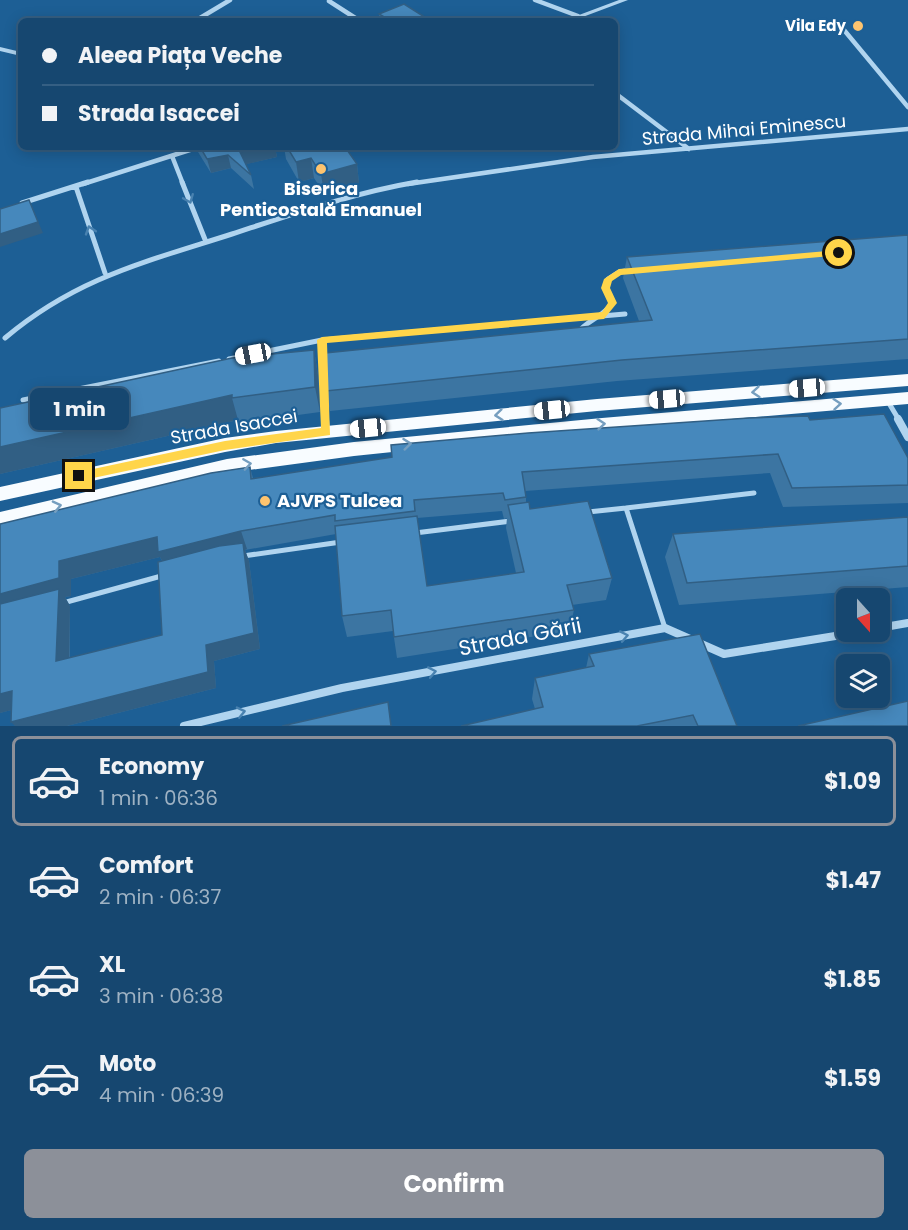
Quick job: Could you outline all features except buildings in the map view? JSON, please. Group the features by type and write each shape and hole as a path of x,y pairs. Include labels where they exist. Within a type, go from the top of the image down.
{"main road":[{"name":"Strada Isaccei","path":"0,494 225,446 326,432 908,380"},
{"name":"Strada Isaccei","path":"0,519 227,466 354,449 602,424 908,398"}],"street":[{"path":"200,18 230,0"},
{"path":"535,0 578,16"},
{"path":"573,18 625,0"},
{"path":"329,1 355,18"},
{"path":"844,30 868,56 908,107"},
{"path":"0,49 18,53"},
{"path":"618,95 690,149"},
{"name":"Strada Mihai Eminescu","path":"5,338 30,315 63,293 105,273 403,184 527,164 908,129"},
{"path":"11,207 189,150"},
{"path":"172,156 206,242"},
{"path":"76,187 105,273"},
{"path":"577,335 579,328 604,315 612,303 606,288 608,279 619,272 644,269"},
{"path":"23,400 322,340 625,314"},
{"path":"322,340 326,432"},
{"path":"887,400 908,437"},
{"path":"890,626 908,623"},
{"path":"665,628 724,654 836,636"},
{"name":"Strada Gării","path":"184,726 342,688 665,628"}],"lane":[{"path":"579,513 754,493"},
{"path":"626,508 665,628"},
{"path":"403,534 520,520"},
{"path":"236,557 344,542"},
{"path":"56,605 169,574"}],"place":[{"name":"Vila Edy","path":"858,26"},
{"name":"Biserica Penticostală Emanuel","path":"321,169"},
{"name":"AJVPS Tulcea","path":"265,501"}],"route":[{"path":"79,476 225,446 276,437 326,432 322,340 604,315 612,303 606,288 608,279 619,272 839,253"}]}
